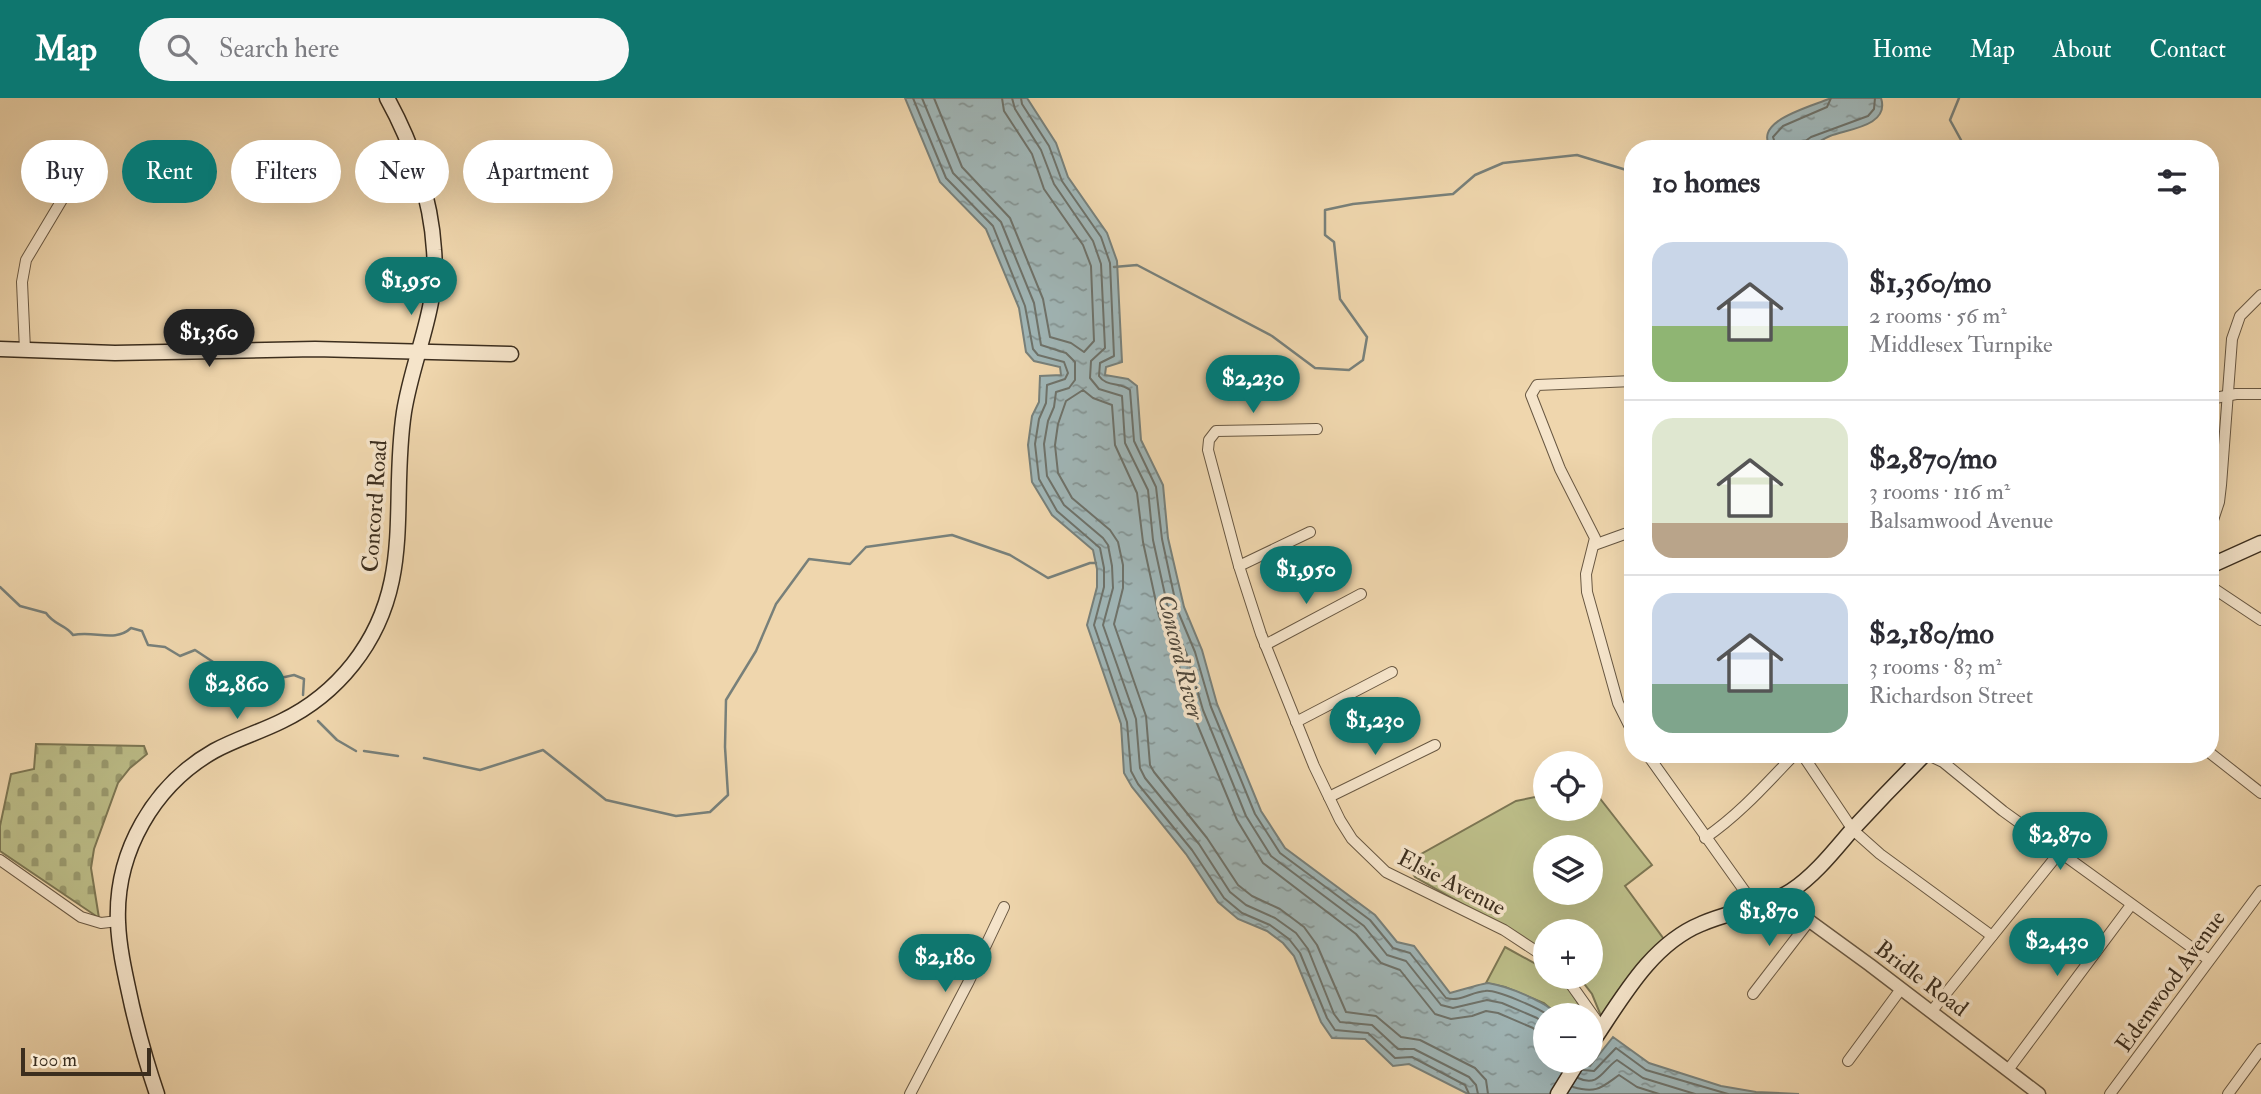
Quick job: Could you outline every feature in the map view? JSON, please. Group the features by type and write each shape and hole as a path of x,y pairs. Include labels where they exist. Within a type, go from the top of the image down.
{"main road":[{"name":"Concord Road","path":"157,1094 135,1020 123,963 118,921 121,876 130,846 145,818 183,772 228,744 294,715 342,677 370,641 382,615 397,558 400,444 407,396 433,298 435,265 433,234 416,159 387,98"},
{"path":"0,349 116,352 315,349 511,354"},
{"path":"2219,562 2261,543"},
{"path":"1603,1027 1640,974 1673,940 1703,923 1778,898 1801,883 1917,763"},
{"path":"1558,1094 1571,1073"}],"street":[{"path":"25,350 22,282 26,260 60,203"},
{"path":"2219,502 2226,397 2235,328 2244,310 2261,295"},
{"path":"1624,381 1537,385 1531,392 1560,468 1592,531 1594,545 1586,574 1587,592 1618,703 1624,715"},
{"path":"2219,398 2236,394 2261,394"},
{"name":"Elsie Avenue","path":"1317,429 1223,430 1216,431 1209,440 1210,460 1239,566 1265,645 1296,722 1340,820 1352,839 1386,872 1504,930 1533,949"},
{"path":"1239,566 1310,532"},
{"path":"1594,545 1624,534"},
{"path":"2219,592 2261,620"},
{"path":"1265,645 1361,594"},
{"path":"1296,722 1392,672"},
{"path":"1329,797 1434,745"},
{"path":"2219,760 2261,793"},
{"path":"1652,763 1704,838 1756,906"},
{"path":"1704,838 1730,820 1787,763"},
{"path":"1808,763 1853,830 1880,854 1992,936"},
{"path":"1943,763 2059,853 2210,960"},
{"path":"1931,1012 2059,853"},
{"path":"0,860 81,916 101,923 118,921"},
{"name":"Edenwood Avenue","path":"2110,1094 2261,891"},
{"name":"Bridle Road","path":"1778,898 2039,1094"},
{"path":"2008,1070 2131,905"},
{"path":"911,1094 968,984 1004,906"},
{"path":"1753,994 1810,920"},
{"path":"1847,1062 1901,989"},
{"path":"2228,1094 2261,1049"}],"green space":[{"path":"36,744 144,746 147,754 130,768 118,783 94,849 91,868 99,918 0,851 0,826 11,774 34,769"},
{"path":"1533,797 1533,821 1603,821 1603,802 1652,865 1625,886 1666,942 1603,1014 1603,1003 1596,1003 1588,989 1603,989 1603,919 1533,919 1533,944 1415,877 1409,867 1414,858 1516,801"},
{"path":"1505,947 1533,962 1533,989 1569,989 1578,1003 1544,1003 1505,987 1486,983"}],"water":[{"name":"Concord River","path":"905,98 1027,98 1056,143 1068,177 1107,233 1117,261 1122,362 1106,367 1105,375 1128,379 1137,386 1141,440 1163,485 1168,538 1184,607 1202,650 1217,704 1261,811 1285,848 1375,915 1397,942 1414,946 1450,993 1488,983 1505,987 1540,1003 1533,1003 1533,1073 1603,1073 1603,1050 1613,1037 1649,1063 1721,1086 1756,1092 1799,1094 1468,1094 1409,1064 1393,1066 1365,1039 1332,1038 1321,1022 1294,956 1267,931 1238,919 1218,902 1186,854 1132,787 1124,773 1121,724 1087,625 1097,587 1093,550 1052,515 1032,482 1028,445 1032,416 1039,402 1040,376 1061,375 1060,367 1034,361 1026,352 1019,308 986,229 940,182"},
{"path":"1831,98 1881,98 1882,107 1879,115 1866,125 1823,140 1768,140 1769,130 1776,123 1799,110"}],"waterway":[{"path":"1959,98 1950,120 1961,140"},
{"path":"1114,267 1137,265 1272,336 1315,368 1349,370 1363,360 1367,337 1340,299 1334,242 1325,235 1325,210 1353,204 1453,194 1475,175 1503,163 1577,155 1624,169"},
{"path":"424,758 480,770 543,750 606,800 676,816 710,812 728,795 726,700 756,651 776,604 809,559 850,564 866,547 952,535 1010,555 1048,578 1096,563"},
{"path":"0,587 20,606 46,613 73,635 118,635 131,628 142,631 148,645 165,647 180,656 195,650 248,685 294,675 304,679 303,695"},
{"path":"318,721 337,740 356,751"},
{"path":"364,751 398,756"}]}
